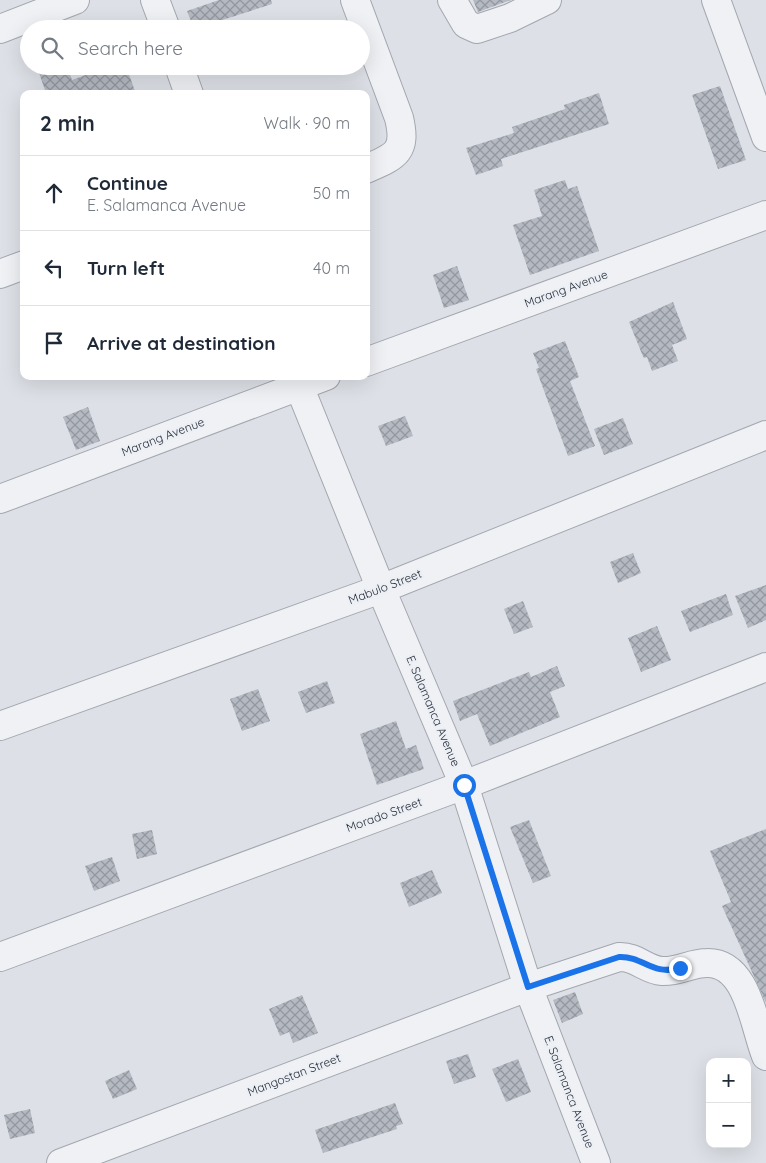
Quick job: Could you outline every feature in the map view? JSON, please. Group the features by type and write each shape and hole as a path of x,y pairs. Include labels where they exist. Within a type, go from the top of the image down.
{"street":[{"path":"24,20 76,0"},
{"path":"156,0 163,20"},
{"path":"355,0 362,20"},
{"path":"452,0 466,24 477,29 510,18 547,0"},
{"path":"716,0 766,137"},
{"path":"0,29 20,21"},
{"path":"370,40 399,118 402,133 398,151 388,159 370,167"},
{"path":"183,75 188,90"},
{"name":"Marang Avenue","path":"370,361 766,215"},
{"path":"0,274 20,266"},
{"name":"Marang Avenue","path":"0,499 297,381"},
{"name":"E. Salamanca Avenue","path":"297,381 381,589 464,785 528,987 596,1163"},
{"name":"Mabulo Street","path":"0,726 381,589 766,435"},
{"name":"Morado Street","path":"0,957 464,785 766,667"},
{"name":"Mangostan Street","path":"61,1163 528,987 619,957 634,958 660,971 671,971 695,964 719,964 738,977 746,995 766,1056"}],"building":[{"path":"219,0 271,0 272,4 222,20 190,20 187,11"},
{"path":"473,0 511,0 478,12"},
{"path":"40,75 70,75 72,80 86,75 129,75 135,90 45,90"},
{"path":"720,86 746,160 718,169 692,95"},
{"path":"599,93 609,124 501,159 503,166 476,175 466,148 514,133 512,127 565,109 564,105"},
{"path":"565,180 568,189 577,186 599,251 530,275 513,225 542,216 534,190"},
{"path":"457,266 469,300 444,308 433,275"},
{"path":"673,302 687,339 672,345 678,361 652,371 647,357 644,358 642,354 629,322"},
{"path":"565,341 579,377 570,381 595,446 568,456 536,369 539,368 533,353"},
{"path":"88,407 100,441 76,450 63,417"},
{"path":"405,416 413,436 386,446 378,426"},
{"path":"623,418 633,444 604,455 594,429"},
{"path":"633,553 641,573 618,583 610,562"},
{"path":"766,585 766,620 748,628 735,596"},
{"path":"726,594 733,615 690,632 681,611"},
{"path":"523,601 533,627 514,634 504,609"},
{"path":"657,626 671,660 641,672 628,638"},
{"path":"557,666 565,686 550,692 560,717 490,746 477,714 460,721 453,701 529,672 531,677"},
{"path":"327,681 335,703 306,713 298,692"},
{"path":"258,689 270,721 242,731 230,699"},
{"path":"396,721 406,749 416,745 424,769 377,785 360,734"},
{"path":"529,820 551,876 533,883 510,827"},
{"path":"766,829 766,1003 722,906 731,902 710,851"},
{"path":"152,830 157,854 137,859 132,834"},
{"path":"112,857 120,881 94,891 85,866"},
{"path":"432,870 442,893 409,907 400,883"},
{"path":"575,992 583,1014 562,1023 553,1000"},
{"path":"302,995 318,1033 293,1043 289,1032 280,1036 269,1009"},
{"path":"468,1054 476,1077 454,1084 446,1061"},
{"path":"518,1059 531,1092 506,1102 492,1069"},
{"path":"129,1070 137,1089 113,1099 105,1081"},
{"path":"395,1103 403,1124 396,1126 397,1129 323,1153 315,1130"},
{"path":"30,1109 35,1133 10,1139 4,1115"}],"route":[{"path":"464,785 528,987 619,957 634,958 660,971 671,971 680,968"}]}
